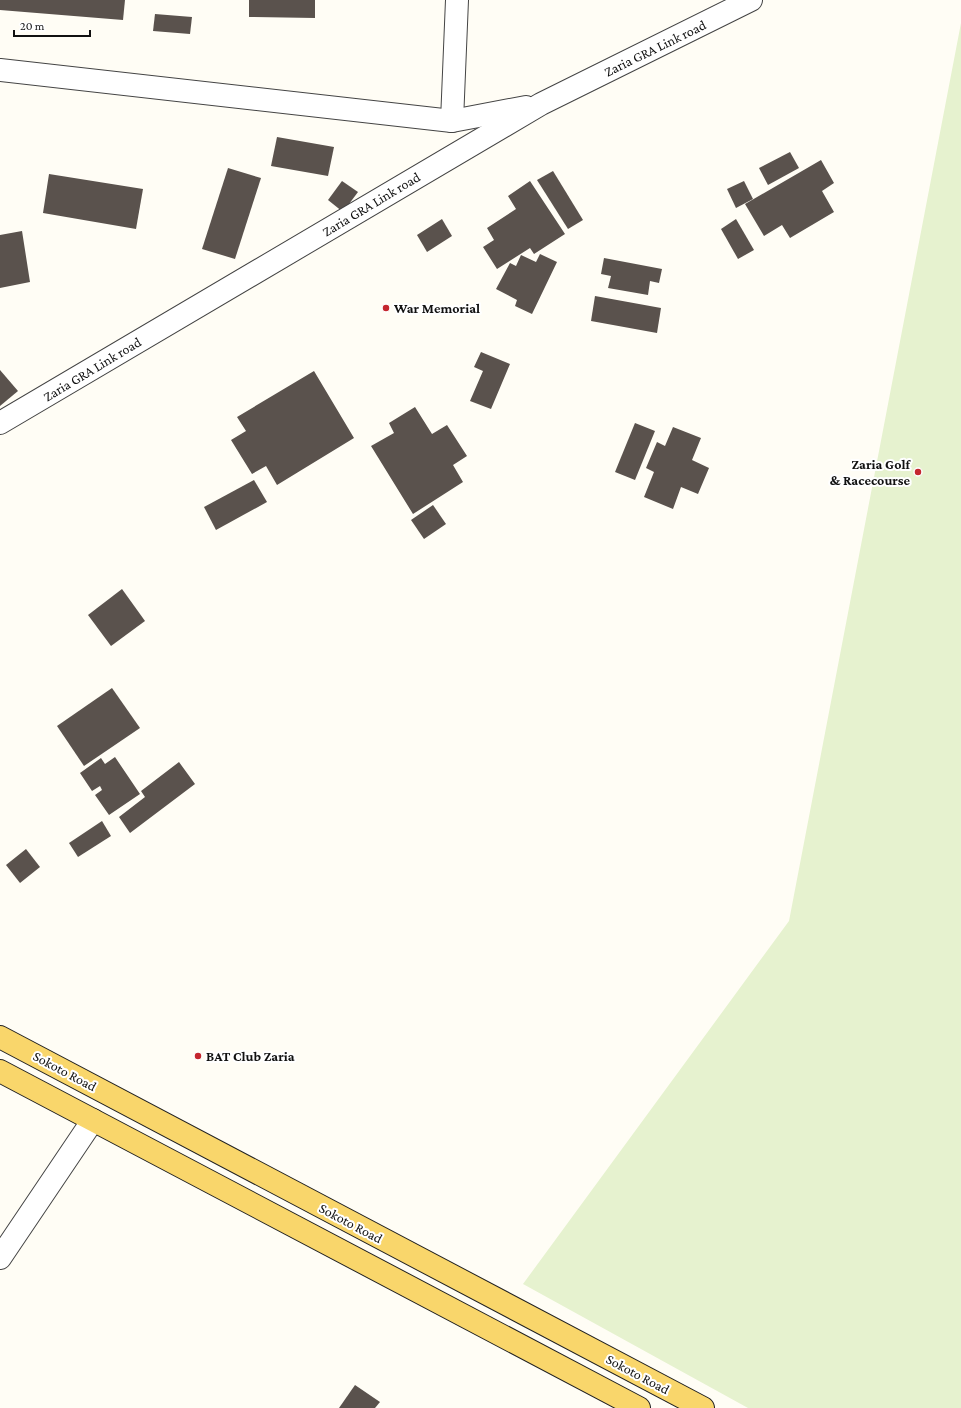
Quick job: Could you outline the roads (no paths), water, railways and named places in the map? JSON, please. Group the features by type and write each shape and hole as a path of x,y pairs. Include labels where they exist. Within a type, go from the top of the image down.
{"main road":[{"name":"Sokoto Road","path":"0,1037 703,1408"},
{"name":"Sokoto Road","path":"0,1071 639,1408"}],"street":[{"path":"452,121 457,0"},
{"name":"Zaria GRA Link road","path":"0,424 541,104 751,0"},
{"path":"0,70 452,121 541,104"},
{"path":"0,1258 93,1120"}],"place":[{"name":"War Memorial","path":"386,308"},
{"name":"Zaria Golf & Racecourse","path":"918,472"},
{"name":"BAT Club Zaria","path":"198,1056"}]}
